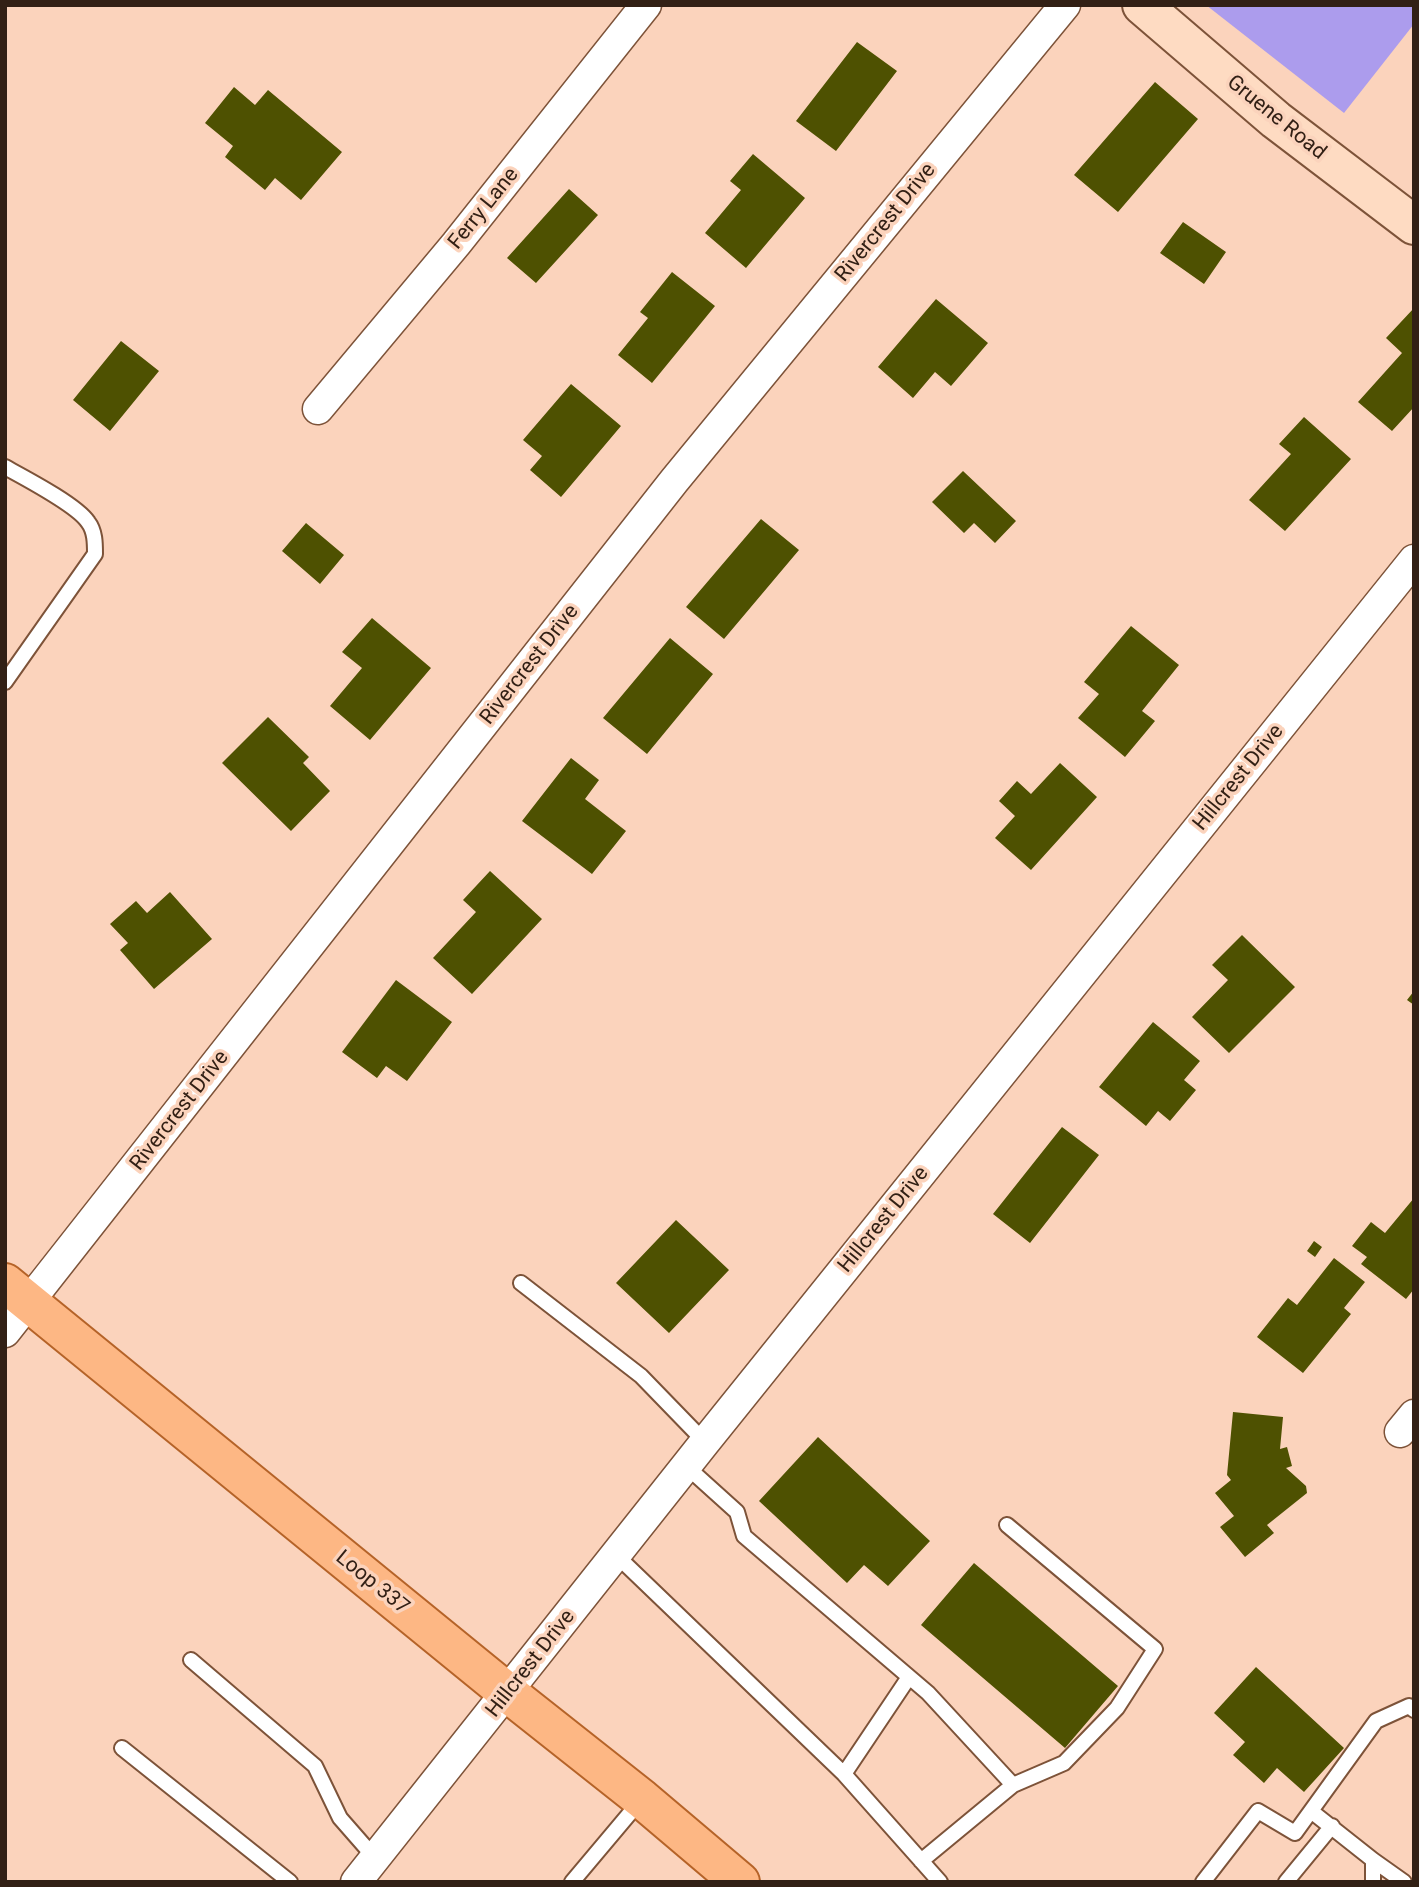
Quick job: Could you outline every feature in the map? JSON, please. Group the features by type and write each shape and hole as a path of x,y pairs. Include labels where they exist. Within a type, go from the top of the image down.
{"main road":[{"name":"Loop 337","path":"17,1293 642,1799 740,1882"}],"street":[{"name":"Ferry Lane","path":"318,410 456,244 646,5"},
{"name":"Rivercrest Drive","path":"5,1332 17,1293 674,481 1065,5"},
{"name":"Gruene Road","path":"1142,5 1276,120 1414,225"},
{"name":"Hillcrest Drive","path":"363,1875 705,1442 1414,560"}],"lane":[{"path":"5,467 69,505 86,519 92,529 95,554 5,682"},
{"path":"521,1283 641,1376 705,1442"},
{"path":"686,1466 737,1512 744,1536 928,1693 1013,1785"},
{"path":"921,1861 1013,1785 1065,1763 1117,1708 1156,1649 1007,1525"},
{"path":"616,1555 845,1774 940,1882"},
{"path":"191,1660 314,1766 340,1818 363,1875"},
{"path":"845,1774 909,1677"},
{"path":"1203,1882 1258,1811 1295,1833 1376,1721 1409,1706 1414,1710"},
{"path":"122,1748 290,1882"},
{"path":"572,1882 642,1799"},
{"path":"1311,1811 1404,1882"},
{"path":"1286,1882 1332,1826"},
{"path":"1373,1860 1373,1882"}],"shaded area":[{"path":"1206,5 1414,5 1414,24 1344,113"}],"building":[{"path":"857,42 897,71 836,151 796,121"},
{"path":"1155,82 1198,119 1118,212 1074,175"},
{"path":"234,87 255,105 268,90 342,152 301,200 275,178 265,190 225,157 233,146 205,123"},
{"path":"753,154 805,198 746,268 705,233 741,190 730,181"},
{"path":"569,189 598,215 536,283 507,258"},
{"path":"1183,222 1226,252 1204,284 1160,253"},
{"path":"672,272 715,306 652,383 618,355 648,318 640,312"},
{"path":"936,299 988,343 951,386 935,372 913,398 878,367"},
{"path":"1414,308 1414,407 1392,431 1358,402 1402,353 1386,338"},
{"path":"121,341 159,371 110,431 73,400"},
{"path":"571,384 621,426 561,497 530,470 542,456 523,440"},
{"path":"1304,417 1351,459 1285,531 1249,500 1291,454 1279,444"},
{"path":"963,471 1016,521 995,543 974,523 964,533 932,502"},
{"path":"761,519 799,550 724,639 686,607"},
{"path":"306,523 344,555 320,584 282,551"},
{"path":"372,618 431,668 370,740 330,706 362,668 342,652"},
{"path":"1131,626 1179,665 1142,711 1155,721 1125,757 1078,718 1099,694 1084,682"},
{"path":"670,638 713,674 647,754 603,718"},
{"path":"268,717 309,757 303,763 330,791 291,831 222,763"},
{"path":"571,758 599,780 585,799 626,831 592,874 522,821"},
{"path":"1060,763 1097,797 1031,870 995,838 1015,816 999,801 1017,781 1031,794"},
{"path":"490,871 542,919 472,994 433,958 476,912 463,900"},
{"path":"170,892 212,939 154,989 120,950 128,943 110,924 136,901 147,913"},
{"path":"1242,935 1295,987 1229,1053 1192,1017 1228,980 1212,965"},
{"path":"396,980 452,1022 407,1081 386,1066 377,1078 342,1052"},
{"path":"1414,991 1414,1005 1407,1000"},
{"path":"1153,1022 1200,1061 1184,1080 1196,1090 1170,1121 1158,1111 1146,1126 1099,1087"},
{"path":"1062,1127 1099,1155 1030,1243 993,1214"},
{"path":"1414,1198 1414,1289 1406,1299 1361,1264 1367,1257 1352,1246 1371,1222 1385,1233"},
{"path":"676,1220 729,1270 669,1333 616,1283"},
{"path":"1314,1241 1322,1247 1315,1257 1307,1251"},
{"path":"1334,1258 1365,1282 1344,1308 1351,1314 1303,1373 1257,1337 1288,1298 1297,1305"},
{"path":"1233,1412 1283,1417 1280,1449 1287,1447 1292,1466 1286,1468 1306,1486 1307,1493 1267,1525 1274,1533 1245,1557 1220,1527 1234,1516 1215,1493 1231,1480 1227,1475"},
{"path":"818,1437 930,1541 888,1586 864,1565 847,1583 759,1501"},
{"path":"974,1563 1118,1686 1065,1748 921,1625"},
{"path":"1256,1667 1344,1748 1304,1792 1277,1768 1264,1783 1233,1755 1245,1742 1214,1713"}]}
